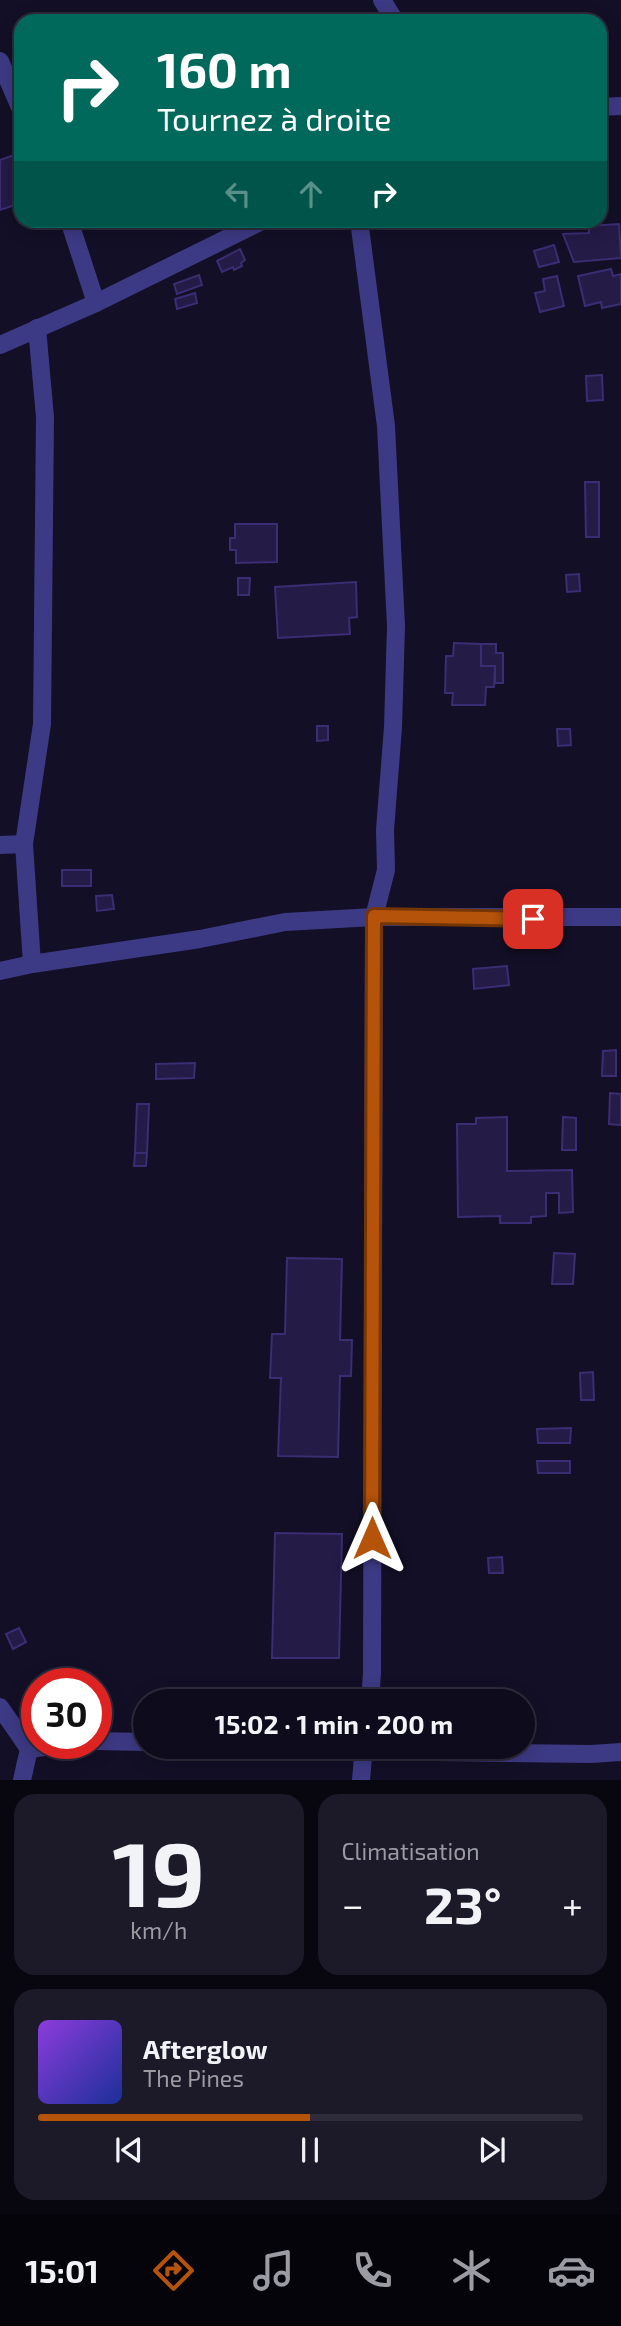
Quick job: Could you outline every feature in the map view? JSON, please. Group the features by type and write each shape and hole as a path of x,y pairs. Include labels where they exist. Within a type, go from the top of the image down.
{"street":[{"path":"0,61 14,94"},
{"path":"72,228 96,303"},
{"path":"0,345 96,303 248,228"},
{"path":"360,228 386,426 396,626 393,727 385,830 386,870 374,916 371,1689"},
{"path":"32,964 23,844 42,724 45,417 37,328"},
{"path":"0,845 23,844"},
{"path":"0,971 200,939 285,922 374,916 621,917"},
{"path":"0,1707 21,1737"},
{"path":"112,1741 133,1742"},
{"path":"535,1753 621,1752"},
{"path":"22,1780 27,1759"},
{"path":"361,1780 363,1759"}],"building":[{"path":"14,157 14,205 0,210 0,160"},
{"path":"619,224 621,258 574,262 563,234 589,233 589,228 607,228 607,225"},
{"path":"554,245 559,262 539,267 534,251"},
{"path":"240,249 245,260 241,263 242,266 222,272 217,261"},
{"path":"611,269 613,276 621,274 621,304 602,308 601,302 585,306 578,276"},
{"path":"199,275 202,285 177,294 174,284"},
{"path":"557,276 564,306 540,312 535,293 545,291 543,279"},
{"path":"195,293 197,303 177,309 175,299"},
{"path":"602,375 603,400 587,401 586,376"},
{"path":"585,482 599,482 599,537 586,537"},
{"path":"235,524 277,524 277,562 236,563 236,550 230,550 230,538 235,538"},
{"path":"579,574 580,591 567,592 566,575"},
{"path":"238,578 250,578 249,595 238,595"},
{"path":"356,582 357,617 349,618 350,634 278,638 275,587"},
{"path":"454,643 481,644 481,666 495,666 494,687 486,687 485,705 452,705 453,693 445,693 446,656 453,656"},
{"path":"481,644 496,644 496,653 503,653 503,683 495,683 495,666 481,666"},
{"path":"317,726 328,726 328,740 317,741"},
{"path":"557,729 570,729 571,745 558,746"},
{"path":"62,870 91,870 91,886 62,886"},
{"path":"112,895 114,909 97,911 96,896"},
{"path":"507,966 509,985 474,989 473,969"},
{"path":"616,1050 616,1076 602,1076 603,1051"},
{"path":"195,1063 194,1078 156,1079 156,1064"},
{"path":"610,1093 621,1094 621,1125 609,1124"},
{"path":"137,1104 149,1104 147,1153 135,1153"},
{"path":"507,1117 507,1171 572,1170 573,1212 559,1213 559,1193 546,1193 546,1216 531,1217 531,1223 500,1223 500,1216 458,1217 457,1124 476,1124 476,1118"},
{"path":"563,1117 576,1118 576,1150 562,1150"},
{"path":"135,1153 147,1153 146,1166 134,1166"},
{"path":"554,1253 575,1254 573,1284 552,1284"},
{"path":"287,1258 342,1259 340,1340 352,1340 351,1376 340,1376 338,1457 278,1456 281,1378 270,1378 272,1334 285,1334"},
{"path":"593,1372 594,1400 581,1400 580,1373"},
{"path":"571,1428 570,1443 538,1443 537,1429"},
{"path":"537,1461 570,1461 570,1473 538,1473"},
{"path":"275,1533 342,1534 339,1658 272,1658"},
{"path":"502,1557 503,1573 489,1573 488,1558"},
{"path":"19,1628 26,1642 13,1649 6,1634"}],"route":[{"path":"372,1538 374,916 533,919"}]}
